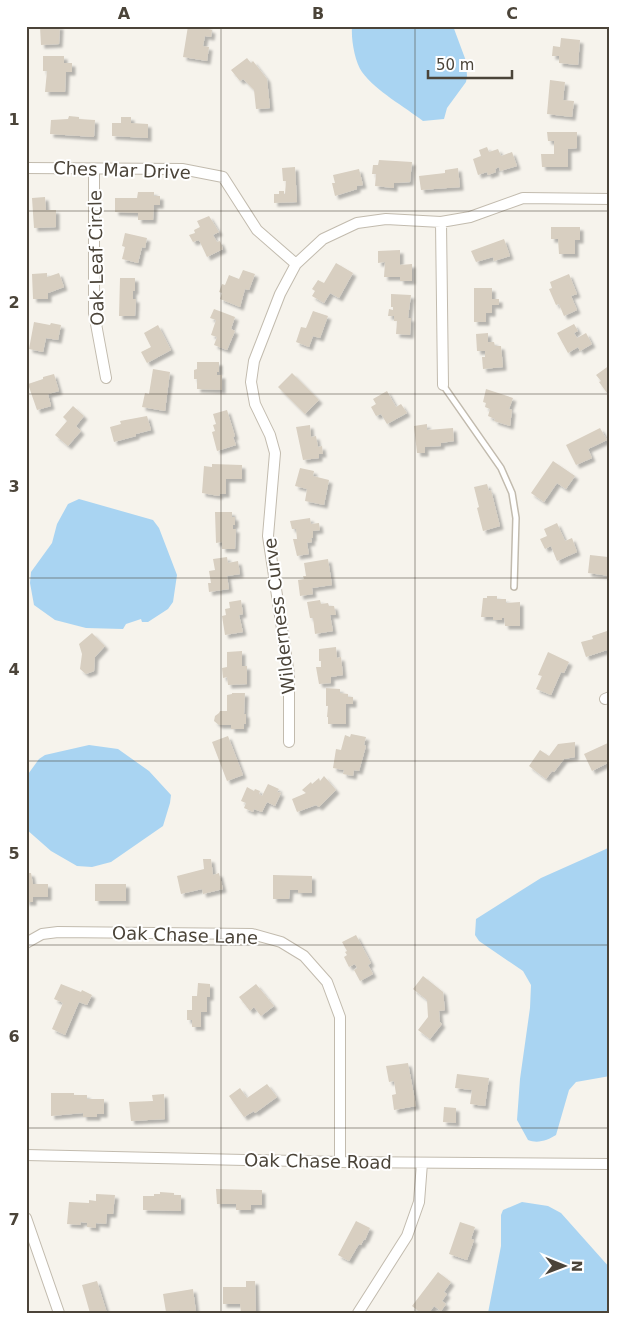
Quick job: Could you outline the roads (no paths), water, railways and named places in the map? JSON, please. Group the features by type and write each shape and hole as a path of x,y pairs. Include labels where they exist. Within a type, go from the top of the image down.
{"street":[{"name":"Ches Mar Drive","path":"26,168 182,169 223,177 256,230 296,264"},
{"name":"Oak Leaf Circle","path":"94,168 94,312 106,378"},
{"name":"Wilderness Curve","path":"289,742 289,675 268,536 275,453 270,435 255,404 251,382 254,361 280,294 296,264 323,239 358,223 386,219 442,222 470,217 523,198 610,198"},
{"path":"442,222 443,385"},
{"name":"Oak Chase Lane","path":"26,943 42,934 58,932 252,934 281,942 304,956 327,982 340,1017 340,1162"},
{"name":"Oak Chase Road","path":"26,1155 340,1162 610,1164"},
{"path":"358,1313 407,1236 419,1202 422,1162"},
{"path":"26,1218 60,1313"}],"lane":[{"path":"443,385 501,468 512,493 516,518 514,588"}],"water":[{"path":"353,26 453,26 466,61 467,76 466,82 447,108 444,119 423,121 368,79 362,72 355,57 352,38"},
{"path":"79,499 153,520 159,528 177,575 173,602 168,609 148,622 142,622 141,619 126,624 123,629 86,628 55,620 34,605 30,583 31,572 52,543 57,524 68,504"},
{"path":"89,745 118,749 149,771 171,795 163,826 111,862 92,867 77,866 51,851 26,829 26,777 39,759 45,755"},
{"path":"610,846 610,1076 576,1082 569,1090 556,1135 543,1141 535,1142 528,1140 517,1120 531,985 523,971 479,941 475,935 476,919 541,878"},
{"path":"522,1202 548,1206 561,1213 610,1268 610,1313 488,1313 501,1246 501,1215 503,1210"}]}
